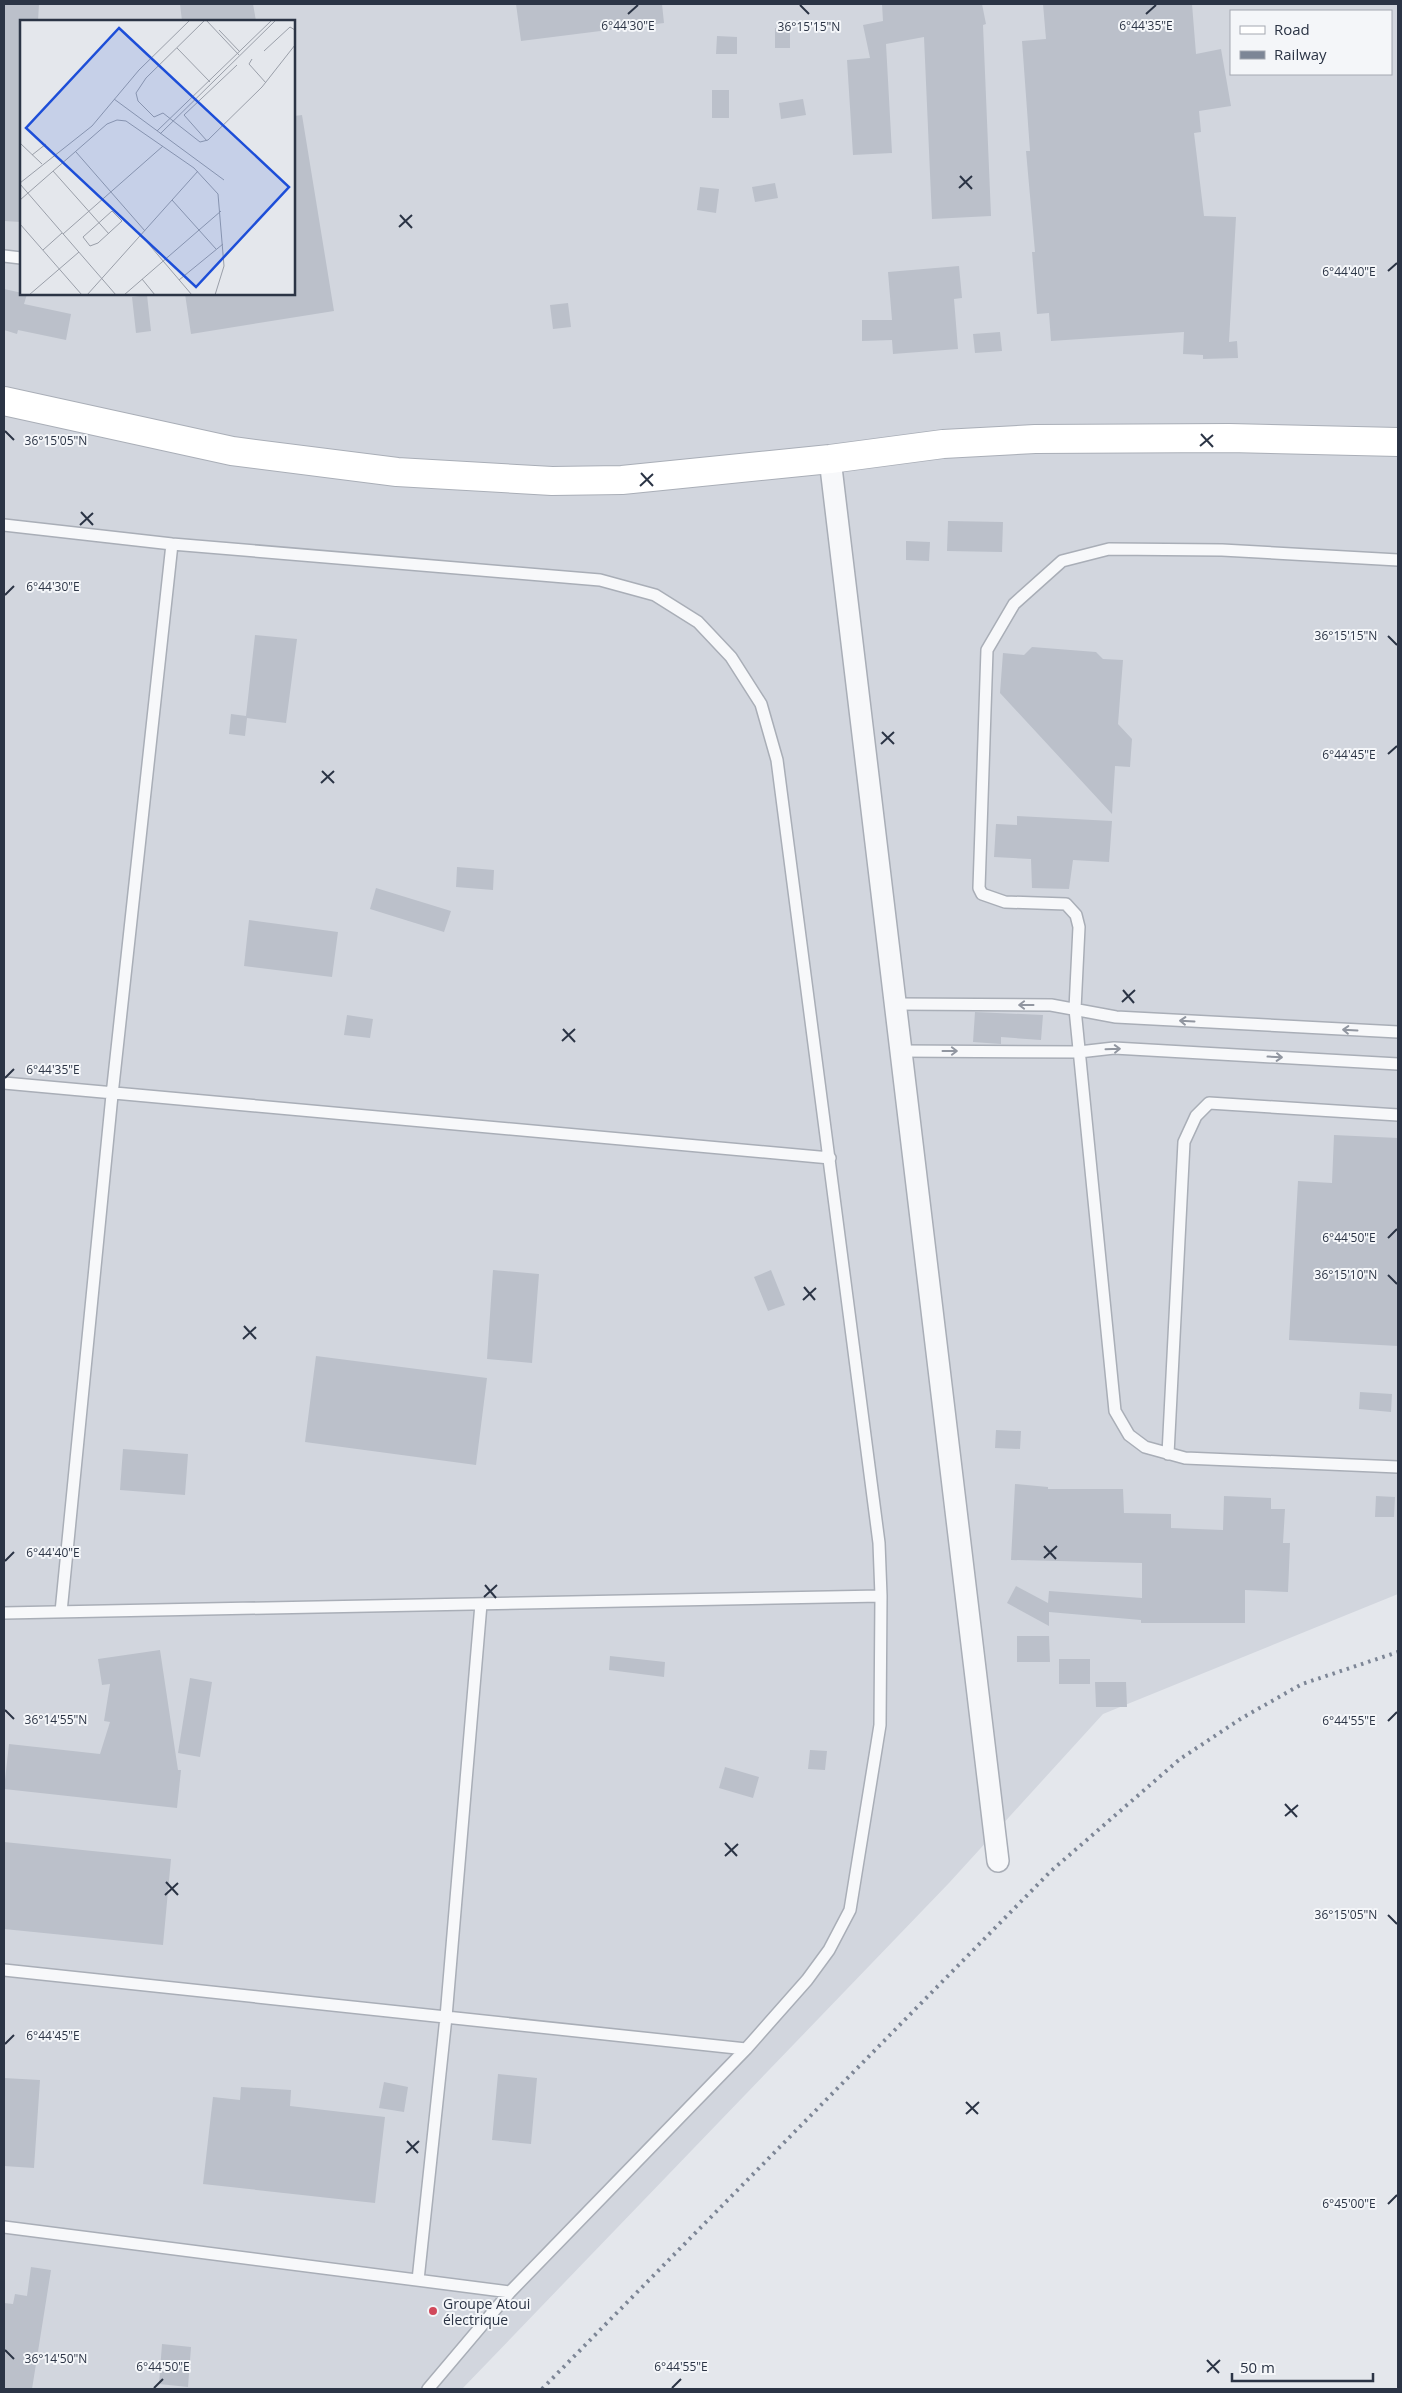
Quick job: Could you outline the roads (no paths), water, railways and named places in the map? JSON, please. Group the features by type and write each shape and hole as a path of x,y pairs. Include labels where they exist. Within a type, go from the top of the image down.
{"main road":[{"path":"4,401 232,450 397,472 552,480 622,480 830,459 943,444 1034,439 1229,438 1398,442"}],"street":[{"path":"830,459 998,1861"}],"lane":[{"path":"4,256 20,258"},
{"path":"4,525 172,544 600,580 655,595 698,622 731,657 760,704 777,760 879,1543 881,1596 880,1725 850,1910 829,1950 813,1972 746,2049 510,2292 428,2389"},
{"path":"61,1612 112,1094 172,544"},
{"path":"1398,560 1222,550 1109,549 1062,561 1014,604 987,650 979,888 982,894 989,898 1005,902 1066,904 1076,916 1079,926 1075,1009 1079,1052 1115,1411 1129,1435 1145,1447 1185,1458 1398,1467"},
{"path":"896,1004 1052,1005 1116,1017 1398,1032"},
{"path":"901,1051 1079,1052 1114,1048 1398,1064"},
{"path":"4,1083 830,1158"},
{"path":"1168,1454 1184,1142 1196,1116 1208,1103 1398,1115"},
{"path":"4,1613 881,1596"},
{"path":"418,2280 446,2017 482,1604"},
{"path":"4,1970 746,2049"},
{"path":"4,2227 510,2292"}],"railway":[{"path":"542,2389 1051,1871 1180,1759 1242,1718 1302,1684 1398,1652"}],"place":[{"name":"Groupe Atoui électrique","path":"433,2311"}]}
